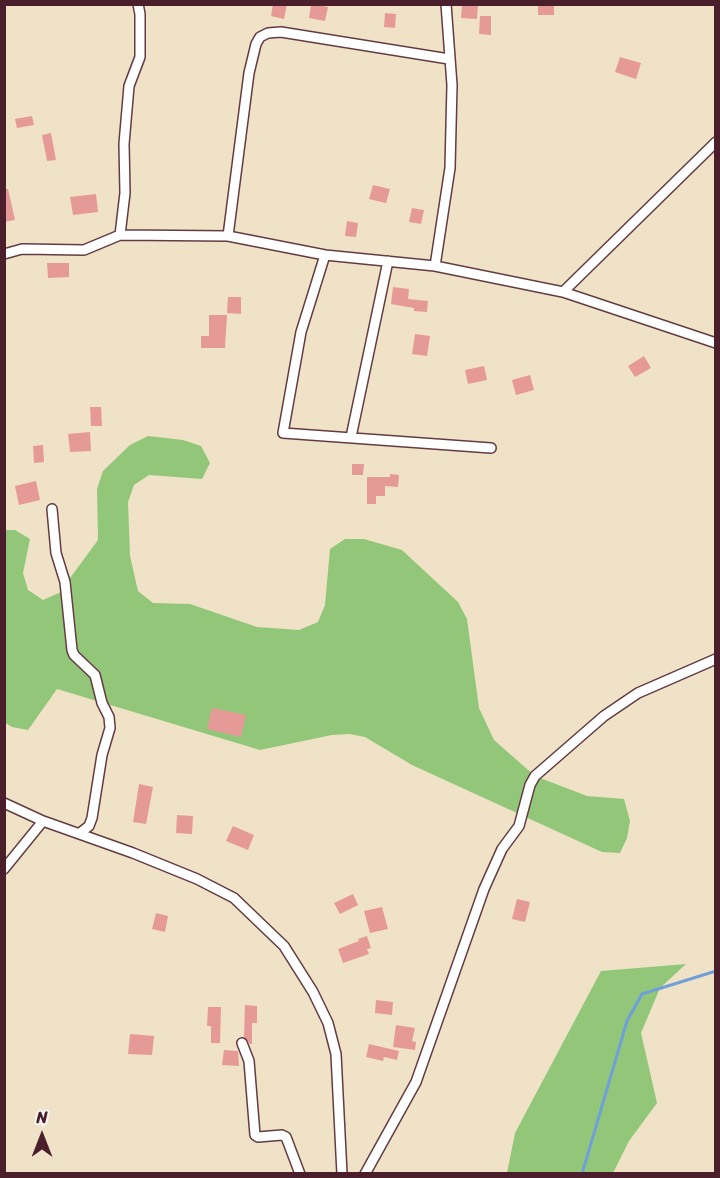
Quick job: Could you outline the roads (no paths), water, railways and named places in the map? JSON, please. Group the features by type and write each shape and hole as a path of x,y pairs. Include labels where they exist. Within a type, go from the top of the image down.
{"street":[{"path":"120,235 125,193 124,144 129,86 140,49 138,4"},
{"path":"435,266 450,168 452,85 447,4"},
{"path":"228,236 249,73 256,44 261,37 268,33 281,32 449,59"},
{"path":"563,292 716,142"},
{"path":"4,254 22,249 84,249 120,235 228,236 325,255 435,266 563,292 716,343"},
{"path":"325,255 301,332 284,433 491,448"},
{"path":"351,437 388,261"},
{"path":"52,509 56,553 64,582 72,650 74,656 95,675 102,703 109,717 110,728 102,755 92,818 89,826 80,833"},
{"path":"365,1173 416,1082 484,889 502,849 519,826 530,785 535,776 604,716 638,693 716,659"},
{"path":"4,803 198,879 234,898 284,946 314,992 328,1023 336,1054 342,1173"},
{"path":"4,869 43,820"},
{"path":"242,1043 249,1061 255,1135 258,1137 282,1135 286,1137 300,1173"}],"waterway":[{"path":"582,1174 627,1021 642,994 716,971"}]}
